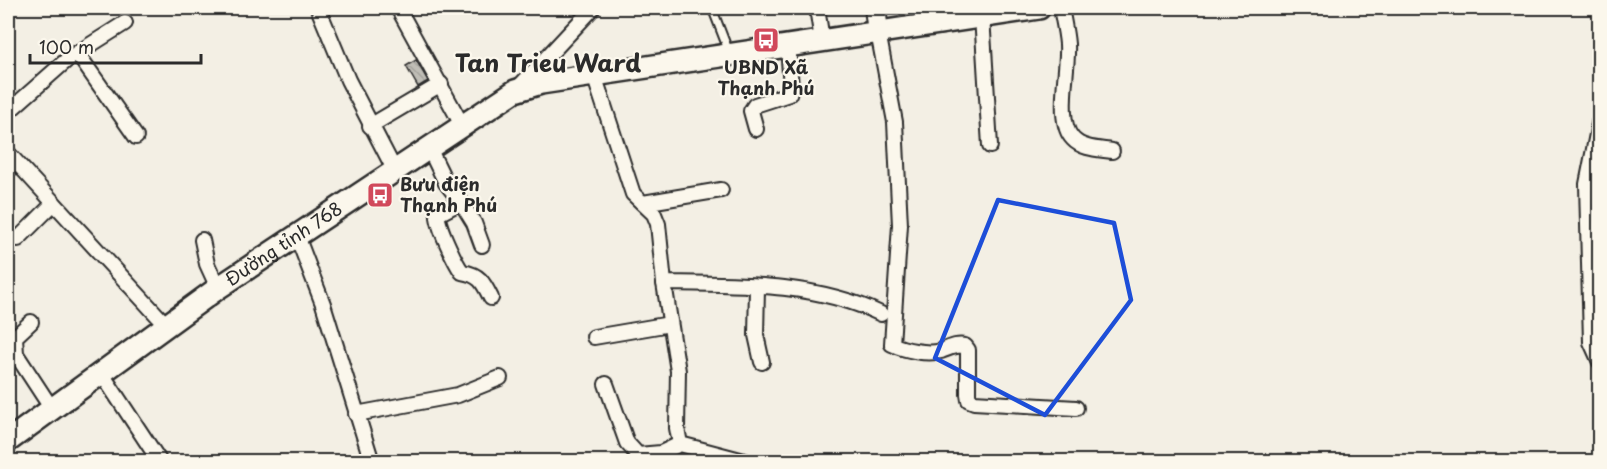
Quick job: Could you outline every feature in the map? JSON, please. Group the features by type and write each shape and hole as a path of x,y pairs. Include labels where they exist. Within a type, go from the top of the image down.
{"main road":[{"name":"Đường tỉnh 768","path":"8,440 219,288 515,91 541,83 1039,8"}],"street":[{"path":"318,8 369,126 395,171"},
{"path":"398,8 462,125"},
{"path":"515,91 593,8"},
{"path":"817,8 822,40"},
{"path":"876,8 878,32 895,122 900,225 892,344 922,352 939,352 952,346 965,346 968,350 968,394 969,400 974,402 1076,408"},
{"path":"1061,8 1067,44 1064,90 1068,132 1074,141 1087,147 1112,151"},
{"path":"982,16 990,146"},
{"path":"8,112 77,53 125,23"},
{"path":"756,129 751,111 755,105 789,94 791,88 788,45"},
{"path":"77,53 136,137"},
{"path":"594,75 633,194 654,214 658,224 664,283 678,371 677,428 680,444"},
{"path":"369,126 441,84"},
{"path":"1599,119 1587,184 1594,268 1591,342 1599,362"},
{"path":"429,148 446,183 474,224 482,245"},
{"path":"8,153 167,326"},
{"path":"643,203 721,190"},
{"path":"461,202 438,214 438,223 462,272 475,274 482,280 491,298"},
{"path":"18,240 54,203"},
{"path":"297,236 323,304 372,462"},
{"path":"202,240 207,264 219,288"},
{"path":"664,283 746,284 779,288 829,297 881,314"},
{"path":"757,287 756,335 762,362"},
{"path":"31,322 15,337 16,354 52,409"},
{"path":"594,337 670,324"},
{"path":"102,374 160,462"},
{"path":"356,414 458,395 500,378"},
{"path":"606,384 627,443 638,455 661,453 680,444 748,462"}],"lane":[{"path":"712,8 730,54"}],"highlighted area":[{"path":"998,200 1114,223 1131,300 1045,415 935,358"}],"building":[{"path":"416,60 428,81 418,87 406,66"}],"place":[{"name":"UBND Xã Thạnh Phú","path":"766,40"},
{"name":"Bưu điện Thạnh Phú","path":"380,195"}],"district":[{"name":"Tan Trieu Ward","path":"548,64"}]}
